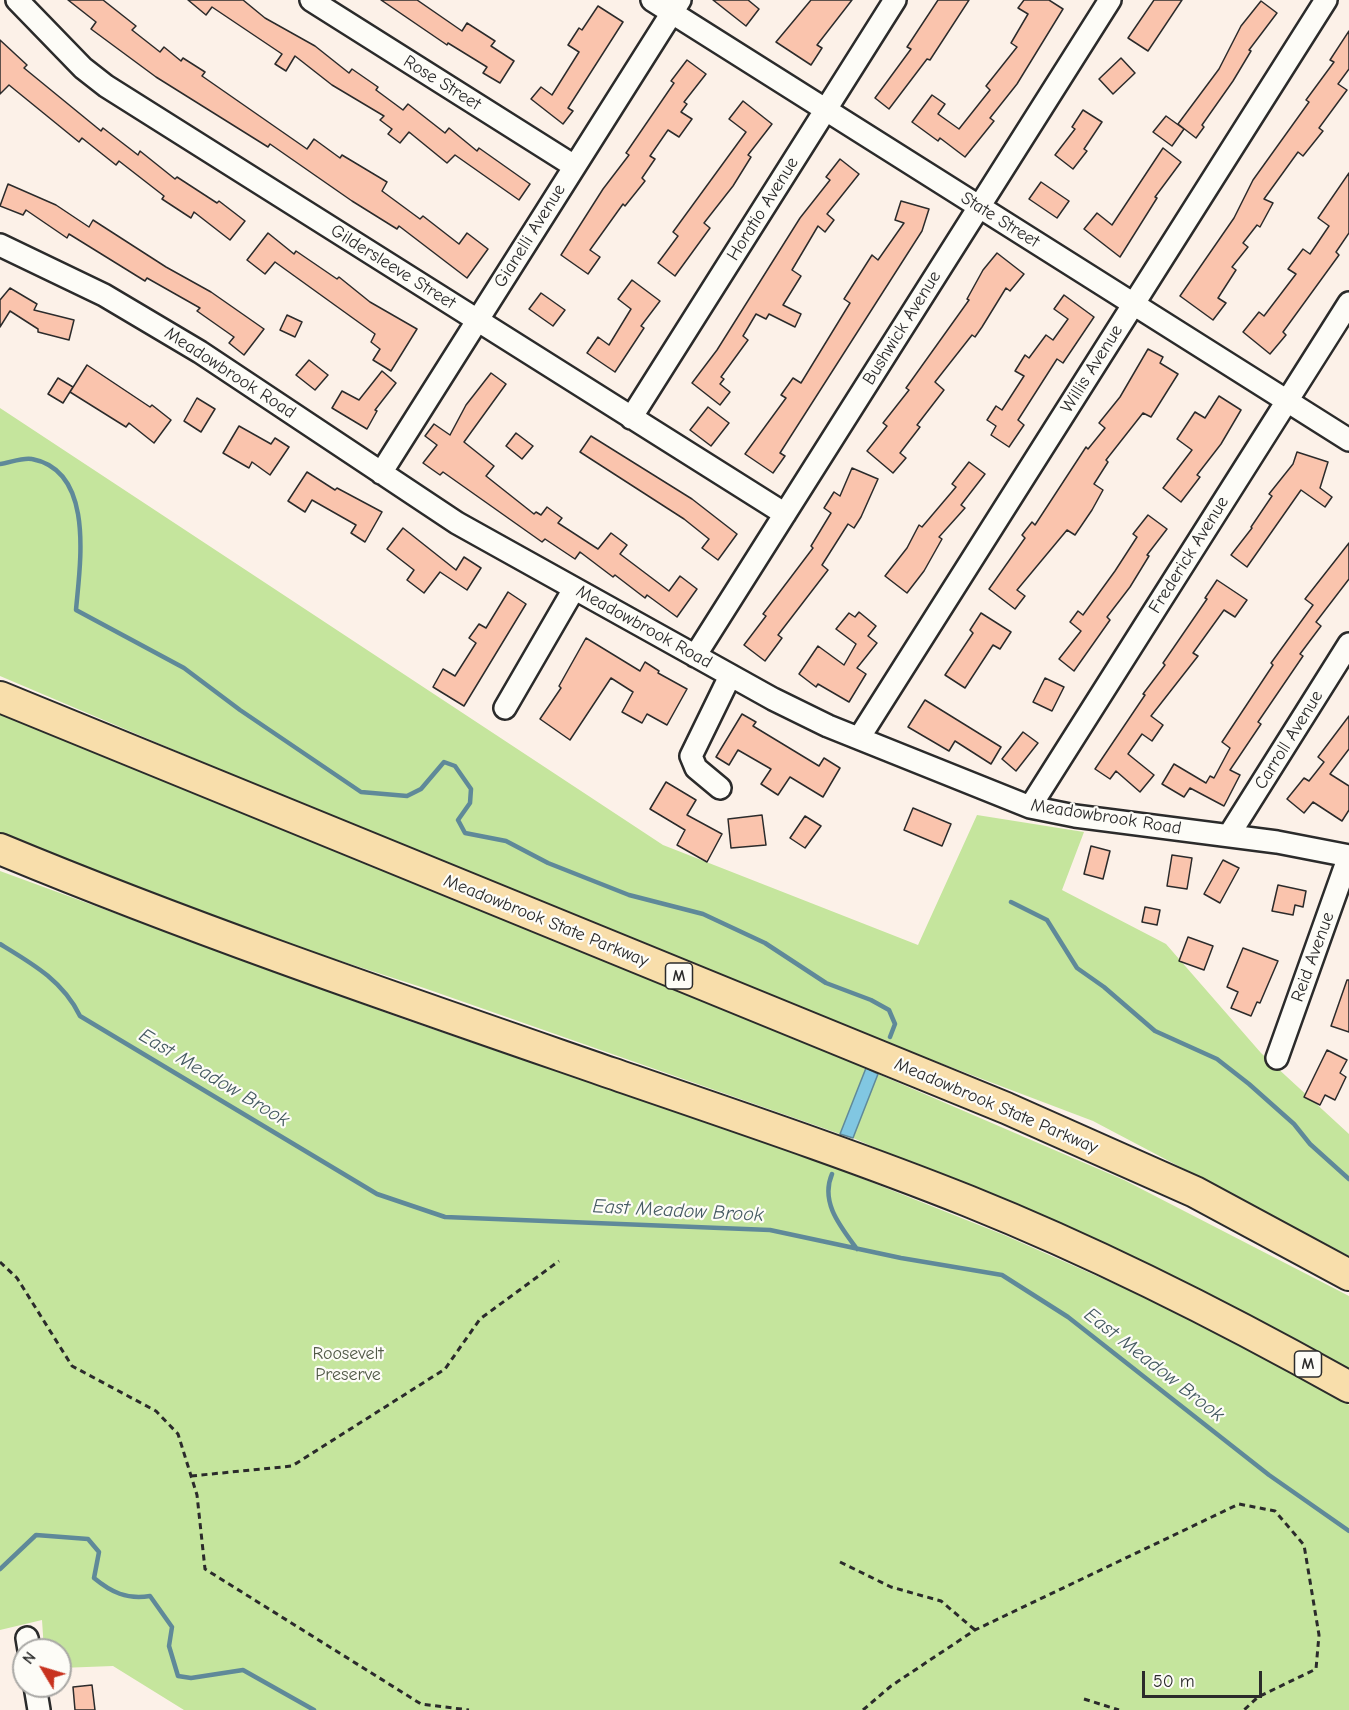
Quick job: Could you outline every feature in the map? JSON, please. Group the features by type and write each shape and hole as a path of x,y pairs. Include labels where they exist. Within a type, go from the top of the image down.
{"highway":[{"name":"Meadowbrook State Parkway","path":"0,697 1006,1108 1195,1192 1349,1275"},
{"name":"M","path":"0,849 101,891 348,982 849,1155 972,1203 1161,1287 1349,1387"}],"street":[{"name":"Gildersleeve Street","path":"17,0 83,68 106,86 784,514"},
{"name":"Rose Street","path":"310,0 574,166"},
{"name":"State Street","path":"652,0 676,6 825,110 1349,440"},
{"name":"Horatio Avenue","path":"631,418 895,0"},
{"name":"Bushwick Avenue","path":"695,656 1110,0"},
{"name":"Willis Avenue","path":"859,738 1326,0"},
{"name":"Gianelli Avenue","path":"381,473 676,6"},
{"name":"Meadowbrook Road","path":"0,244 104,295 200,352 457,523 730,676 801,713 1030,807 1075,816 1229,835 1349,856"},
{"name":"Frederick Avenue","path":"1030,807 1349,303"},
{"path":"505,708 574,589"},
{"name":"Carroll Avenue","path":"1229,835 1349,644"},
{"path":"720,788 696,768 690,756 730,676"},
{"name":"Reid Avenue","path":"1277,1058 1349,856"}],"path":[{"path":"191,1476 292,1466 445,1369 480,1319 559,1261"},
{"path":"0,1262 17,1278 72,1366 156,1411 178,1434 197,1495 205,1569 422,1704 470,1710"},
{"path":"863,1710 891,1686 975,1630 1239,1504 1275,1510 1304,1545 1319,1635 1316,1669 1258,1697 1244,1710"},
{"path":"840,1562 891,1587 941,1601 975,1630"},
{"path":"1084,1699 1119,1710"}],"green space":[{"path":"0,408 663,845 918,945 977,815 1084,832 1062,890 1166,944 1261,1053 1349,1134 1349,1256 1093,1121 816,1016 339,820 0,676"},
{"path":"0,712 866,1068 840,1134 424,988 227,924 0,833"},
{"name":"Roosevelt Preserve","path":"0,871 403,1019 803,1155 1004,1235 1237,1338 1349,1405 1349,1710 184,1710 113,1666 72,1668 72,1638 43,1638 42,1620 0,1630"},
{"path":"878,1074 1124,1180 1349,1296 1349,1369 1199,1290 853,1138"}],"water":[{"path":"866,1068 878,1074 853,1138 840,1134"}],"building":[{"path":"68,0 103,0 136,26 132,30 160,52 164,47 181,61 183,58 205,72 202,76 307,149 314,139 340,158 342,155 387,182 382,191 420,219 423,216 459,244 467,233 488,249 467,278 399,226 397,229 270,144 268,147 156,77 91,29 96,22"},
{"path":"188,0 243,0 265,18 315,46 349,73 352,69 378,87 376,90 403,110 408,104 445,133 449,128 477,151 479,148 530,184 519,200 455,155 447,163 409,132 400,143 388,134 392,129 380,120 384,116 332,85 295,56 286,71 275,64 282,54 212,7 206,15"},
{"path":"381,0 417,0 462,31 467,23 495,41 491,46 514,61 500,83 483,73 487,67 448,43 447,45"},
{"path":"713,0 748,0 759,9 746,26"},
{"path":"811,0 852,0 817,45 822,48 811,65 776,42"},
{"path":"938,0 969,0 930,60 927,59 889,109 875,98 911,49 907,47"},
{"path":"1024,0 1049,0 1063,9 1017,84 990,118 994,121 965,157 940,138 938,141 912,122 932,95 945,104 938,114 959,129 990,90 986,86 1017,47 1011,43 1028,14 1018,8"},
{"path":"1154,0 1182,0 1148,51 1128,38"},
{"path":"1261,1 1277,13 1249,50 1251,51 1233,81 1202,125 1204,127 1196,138 1178,124 1219,69 1241,26"},
{"path":"598,6 623,22 568,108 573,111 563,124 531,99 541,87 552,95 579,52 568,45 579,28 582,30"},
{"path":"1349,31 1349,69 1338,84 1347,90 1319,128 1323,131 1303,156 1298,152 1264,199 1273,203 1260,227 1257,225 1243,243 1248,247 1232,267 1236,270 1218,298 1226,303 1213,320 1180,296 1234,218 1253,180 1309,102 1306,100 1334,62 1330,60"},
{"path":"0,40 27,65 24,68 101,131 103,128 138,155 140,151 175,179 177,177 217,203 219,201 245,221 230,240 194,212 191,218 162,199 164,196 119,161 116,165 82,138 79,142 9,85 0,94"},
{"path":"1121,58 1135,73 1113,94 1099,79"},
{"path":"687,60 706,74 684,102 687,104 681,112 692,119 679,137 668,130 650,156 655,159 642,178 645,181 625,206 623,204 590,250 600,257 588,274 561,255 603,189 629,155 626,153 674,83 671,81"},
{"path":"743,101 772,124 748,155 751,157 733,186 704,223 710,228 675,276 658,263 678,236 673,232 746,132 729,119"},
{"path":"1083,110 1102,122 1084,149 1087,151 1073,169 1055,155 1075,129 1072,127"},
{"path":"1166,116 1184,129 1172,146 1153,132"},
{"path":"1163,148 1181,162 1155,197 1157,198 1120,257 1084,229 1097,213 1112,225"},
{"path":"840,159 859,174 827,214 834,220 825,232 818,226 792,270 801,276 783,305 801,314 795,327 769,314 766,319 756,314 743,336 748,340 721,377 724,379 720,384 730,392 720,405 692,383 717,350 800,218 830,180 826,177"},
{"path":"1349,173 1349,233 1336,252 1339,255 1283,332 1286,335 1270,354 1243,332 1259,312 1264,316 1296,274 1288,269 1303,249 1310,254 1329,226 1318,218"},
{"path":"1041,182 1069,201 1057,218 1029,199"},
{"path":"8,184 56,205 89,227 93,220 166,267 211,292 264,329 244,355 229,343 234,337 197,311 200,308 147,278 145,281 69,234 67,238 26,210 23,215 0,206"},
{"path":"901,201 929,209 922,231 780,453 785,456 773,473 745,454 786,398 781,395 793,378 801,383 850,303 844,299 872,255 878,260 904,223 895,220"},
{"path":"268,233 294,254 296,251 337,279 339,277 370,302 417,329 391,371 373,360 380,349 371,342 375,334 275,262 265,274 247,260"},
{"path":"997,253 1024,274 1010,291 1006,288 975,337 972,335 935,382 944,390 917,425 920,427 900,453 906,458 893,473 867,451 887,426 883,423 909,390 906,388 969,300 967,299 983,270"},
{"path":"632,280 660,301 641,326 644,328 615,372 587,353 598,337 609,345 631,309 618,299"},
{"path":"10,288 37,304 34,310 74,320 69,340 38,332 38,329 10,311 0,327 0,300"},
{"path":"541,293 565,310 553,326 529,309"},
{"path":"1064,295 1094,317 1063,363 1057,359 1018,420 1024,425 1009,447 991,435 996,426 987,420 996,406 1002,410 1024,376 1015,371 1025,355 1029,358 1046,335 1053,340 1068,319 1054,309"},
{"path":"287,315 302,322 295,337 280,330"},
{"path":"1148,349 1163,357 1160,363 1178,374 1151,417 1143,413 1106,460 1108,462 1094,484 1103,490 1092,510 1075,535 1067,530 1017,590 1025,596 1015,609 989,589 1025,538 1022,535 1032,522 1035,525 1086,447 1088,449 1105,428 1099,423 1120,397"},
{"path":"309,360 328,375 315,390 296,375"},
{"path":"87,365 150,407 152,405 171,420 154,443 129,423 126,427 70,392"},
{"path":"382,371 396,383 375,410 377,411 367,429 332,408 342,391 359,400"},
{"path":"491,373 506,384 464,442 494,466 486,476 534,514 536,512 541,515 547,507 562,518 558,523 598,549 611,533 627,545 620,554 669,591 680,576 697,589 677,617 647,595 645,598 615,575 613,577 580,552 575,559 545,539 542,542 443,472 440,475 423,463 437,445 425,436 434,424 450,435 466,405"},
{"path":"58,378 73,387 63,403 48,394"},
{"path":"1219,396 1241,410 1221,444 1197,475 1200,477 1181,502 1163,488 1192,450 1177,439 1195,412 1205,418"},
{"path":"197,398 215,409 201,432 184,421"},
{"path":"708,407 729,423 711,446 690,430"},
{"path":"239,426 271,444 275,438 289,447 270,475 252,462 249,468 223,453"},
{"path":"516,433 533,446 522,459 506,446"},
{"path":"591,436 692,499 737,534 718,560 702,548 709,539 684,519 580,452"},
{"path":"1297,452 1328,462 1320,488 1332,497 1325,507 1301,490 1247,567 1231,555 1252,528 1272,496 1269,494 1293,464"},
{"path":"969,462 985,474 961,505 965,508 939,537 942,539 924,571 907,593 885,576 907,548 919,525 922,527 956,487 952,484"},
{"path":"852,468 878,479 861,517 854,528 848,524 822,565 828,570 778,635 782,638 765,661 744,645 766,616 763,614 813,548 811,546 831,513 824,508 834,492 840,496"},
{"path":"307,472 335,490 337,488 382,512 365,542 351,533 356,525 312,500 305,512 288,501"},
{"path":"1148,515 1167,529 1147,555 1149,556 1130,587 1107,617 1110,620 1074,671 1059,659 1081,631 1070,622 1078,611 1083,615 1115,571 1137,537 1133,534"},
{"path":"403,528 456,570 464,557 481,568 467,590 440,572 424,593 407,580 414,570 387,549"},
{"path":"1349,543 1349,579 1316,622 1321,626 1300,654 1303,656 1258,722 1261,724 1230,770 1240,775 1224,806 1190,788 1184,797 1162,784 1174,764 1206,783 1210,776 1214,778 1230,748 1222,742 1273,665 1271,663 1313,605 1305,599"},
{"path":"1217,580 1247,600 1235,617 1224,610 1193,653 1198,656 1151,716 1163,725 1152,741 1142,734 1128,754 1154,775 1140,792 1116,771 1110,779 1095,769 1145,695 1143,694 1165,665 1163,663 1207,599 1205,598"},
{"path":"508,592 526,604 464,706 433,687 443,669 455,676 476,643 469,638 479,624 486,628"},
{"path":"859,612 876,626 868,636 877,643 857,668 866,674 849,702 818,684 816,687 799,674 818,646 844,665 856,644 836,629 849,613 855,617"},
{"path":"981,613 1011,632 1000,649 993,645 965,688 945,675 973,633 970,630"},
{"path":"586,638 640,671 645,662 659,671 658,673 687,689 667,725 647,714 642,723 622,712 633,692 611,678 570,740 540,719 561,688 559,686"},
{"path":"1045,678 1064,687 1052,711 1033,702"},
{"path":"925,700 1001,747 991,764 955,741 949,751 908,727"},
{"path":"742,714 756,722 753,726 819,766 824,758 840,768 823,797 790,777 778,795 761,784 771,769 738,750 729,765 716,757"},
{"path":"1349,716 1349,749 1330,774 1349,786 1349,810 1342,821 1313,802 1304,813 1287,799 1304,778 1309,781 1324,762 1318,757"},
{"path":"1023,732 1038,743 1016,771 1002,759"},
{"path":"666,782 696,800 687,815 722,834 707,862 677,845 685,830 650,809"},
{"path":"913,808 951,824 942,846 904,830"},
{"path":"762,815 766,845 731,848 728,819"},
{"path":"805,816 821,826 805,848 790,838"},
{"path":"1091,846 1110,851 1103,879 1084,874"},
{"path":"1172,855 1192,858 1187,889 1167,886"},
{"path":"1223,860 1239,868 1220,903 1204,894"},
{"path":"1278,885 1306,891 1303,907 1295,905 1293,915 1272,911"},
{"path":"1145,907 1160,910 1157,925 1142,922"},
{"path":"1188,937 1213,946 1204,970 1179,961"},
{"path":"1243,948 1278,961 1260,1003 1257,1002 1251,1016 1231,1008 1238,992 1227,987"},
{"path":"1347,980 1349,980 1349,1032 1331,1026"},
{"path":"1327,1050 1347,1060 1340,1073 1346,1077 1335,1100 1325,1095 1320,1105 1304,1097"},
{"path":"92,1685 95,1710 75,1710 73,1687"}],"waterway":[{"path":"0,464 20,459 32,459 52,467 66,481 75,500 79,522 80,569 76,610 184,668 240,710 361,792 407,796 421,789 444,762 455,766 471,789 470,803 458,820 465,833 506,841 548,863 629,895 703,914 765,943 826,983 871,1000 889,1010 895,1024 890,1037"},
{"path":"1011,902 1047,920 1077,968 1104,987 1155,1031 1217,1059 1249,1084 1294,1124 1310,1144 1349,1179"},
{"name":"East Meadow Brook","path":"0,944 46,974 65,993 80,1016 377,1194 445,1217 770,1230 901,1258 1002,1275 1068,1317 1269,1475 1349,1531"},
{"path":"832,1174 828,1194 830,1204 838,1223 857,1249"},
{"path":"0,1569 36,1535 88,1539 99,1552 94,1578 120,1594 134,1597 150,1596 172,1627 169,1646 178,1676 191,1678 243,1670 314,1710"}]}
